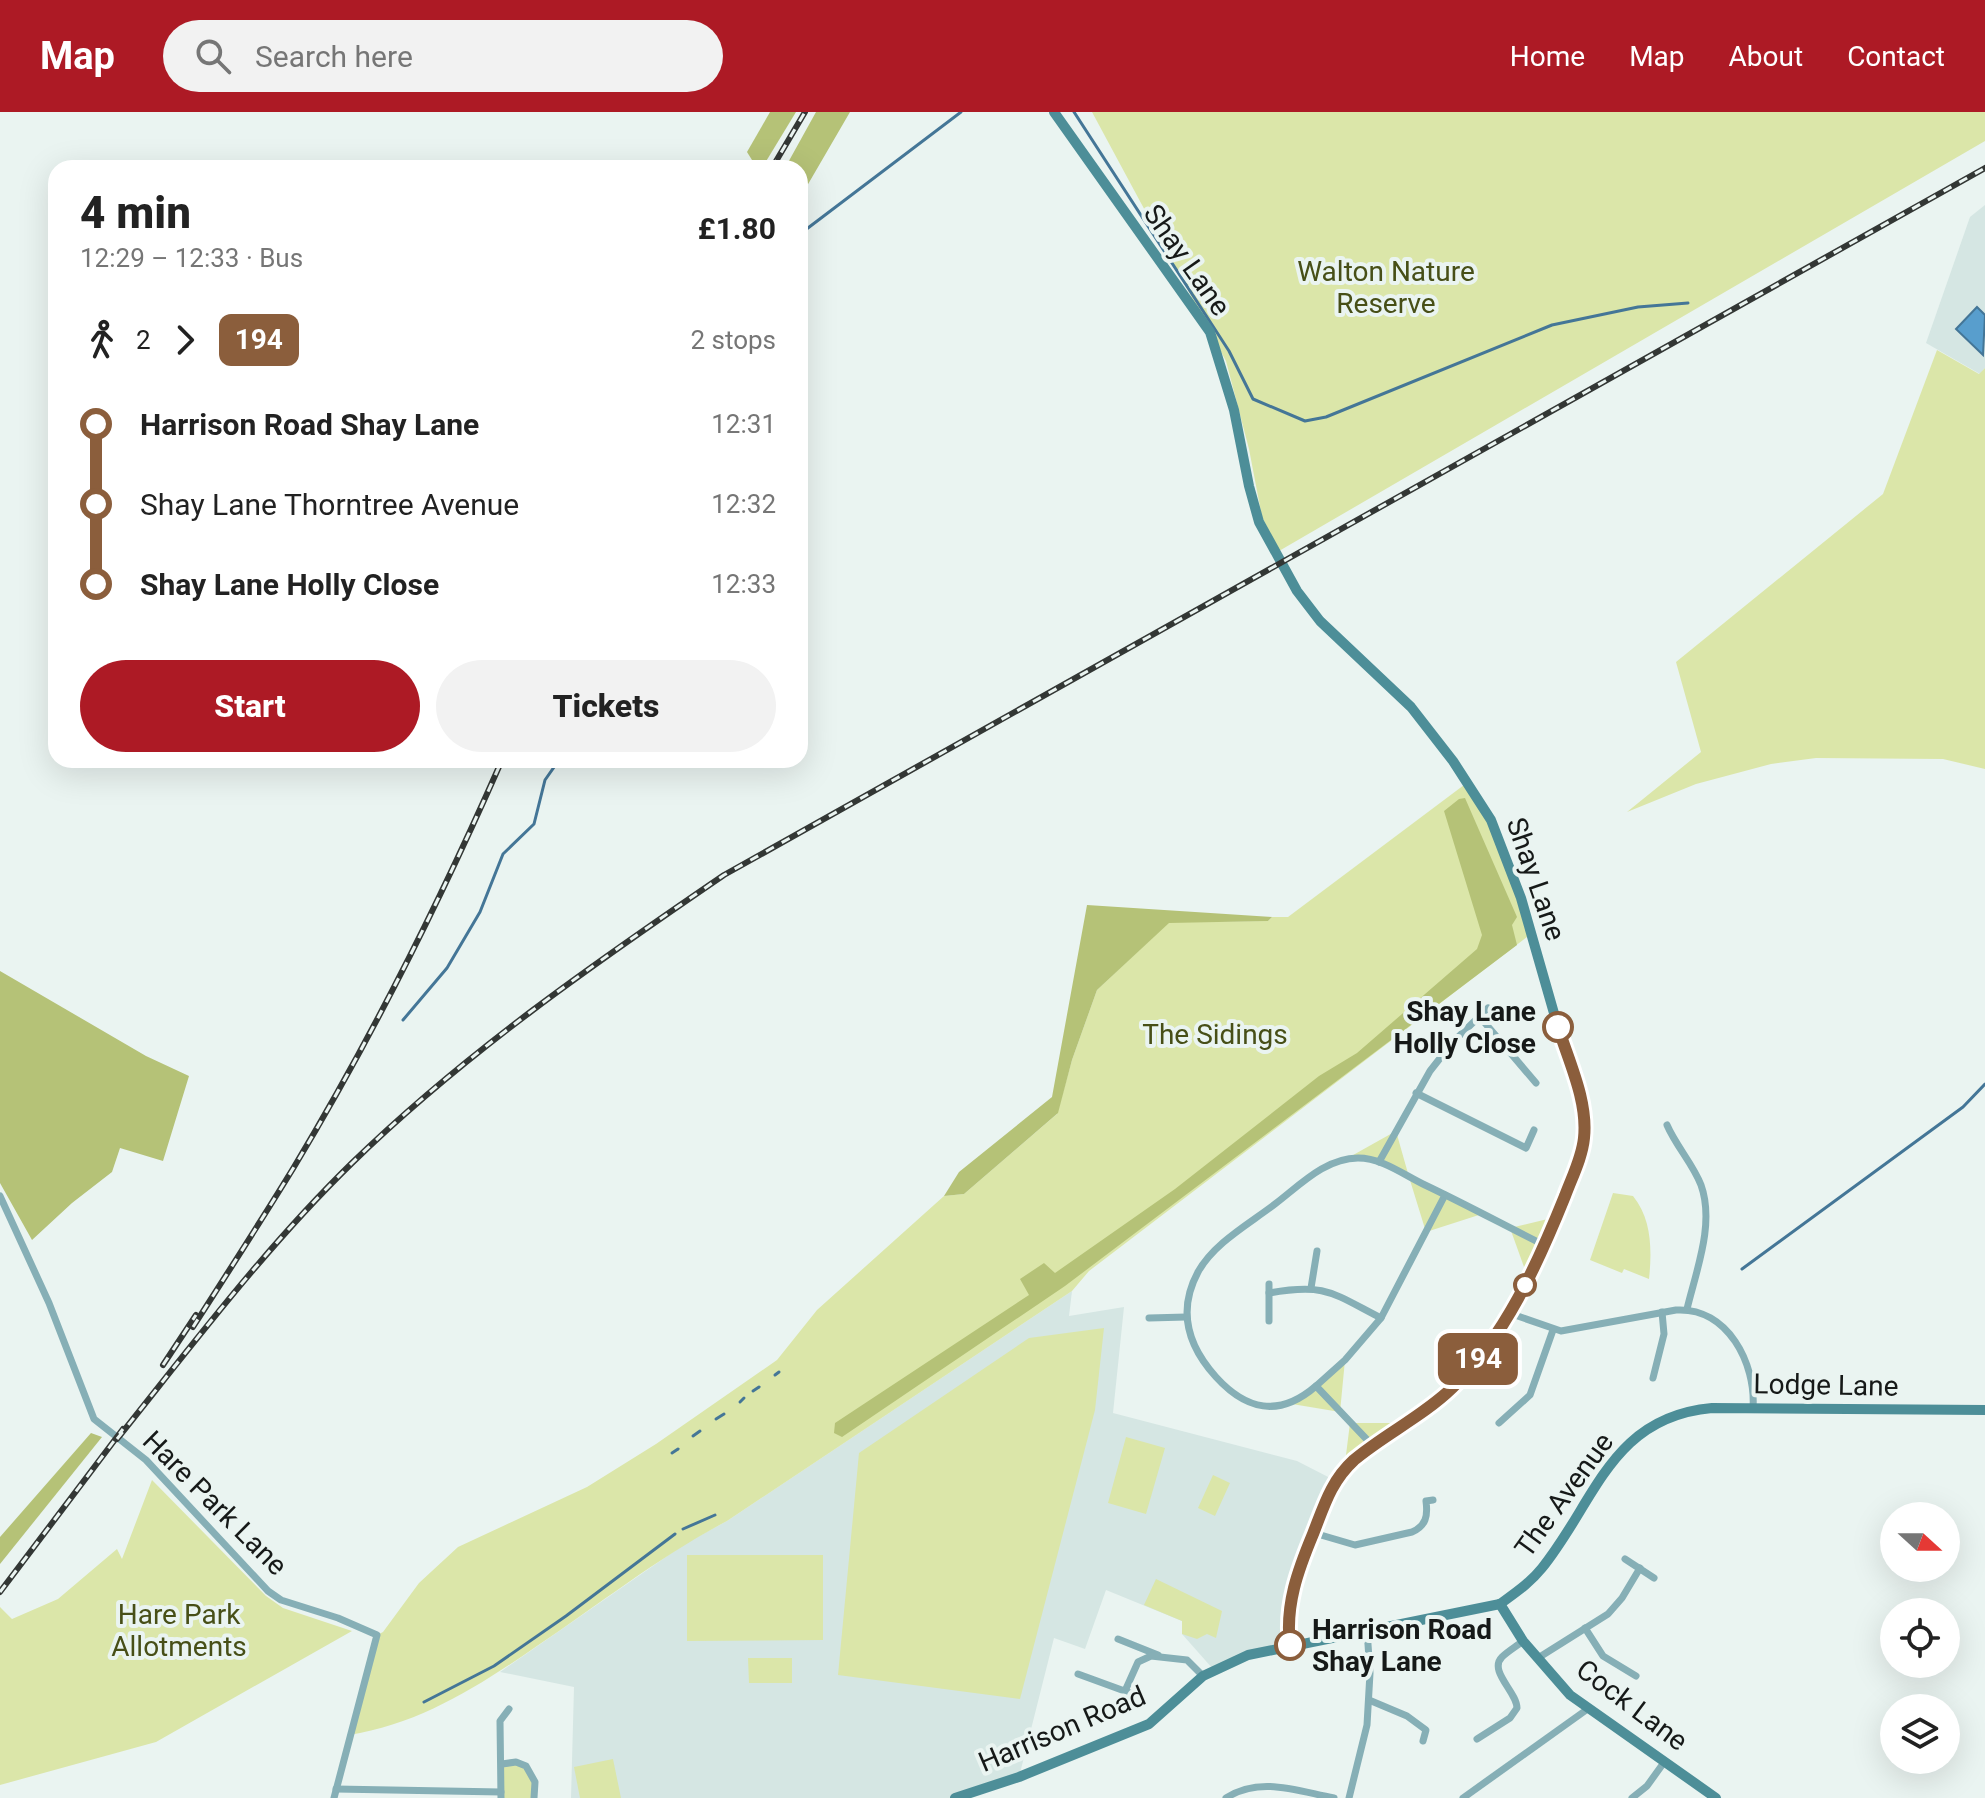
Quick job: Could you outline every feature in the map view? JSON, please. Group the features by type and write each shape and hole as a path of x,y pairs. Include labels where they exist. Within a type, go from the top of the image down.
{"main road":[{"name":"Shay Lane","path":"1054,112 1210,332 1234,410 1259,522 1297,591 1320,621 1419,716 1469,783 1496,830 1521,898 1584,1118 1584,1140 1578,1162 1544,1245 1509,1313 1472,1367 1451,1389 1354,1461 1326,1498 1291,1597 1290,1646"},
{"name":"Lodge Lane","path":"1668,1416 1690,1410 1753,1408 1802,1411 1985,1410"},
{"name":"The Avenue","path":"1500,1604 1540,1571 1609,1467 1628,1444 1649,1426 1668,1416"},
{"name":"Harrison Road","path":"955,1798 1019,1777 1149,1724 1203,1676 1248,1655 1500,1604"},
{"name":"Cock Lane","path":"1500,1604 1523,1641 1570,1695 1716,1798"}],"street":[{"path":"1379,1162 1416,1093 1441,1057 1488,1008"},
{"path":"1479,1016 1536,1083"},
{"path":"1520,1081 1528,1074"},
{"path":"1416,1093 1526,1148 1534,1130"},
{"path":"1667,1125 1697,1176 1706,1204 1704,1234 1687,1309"},
{"path":"1662,1140 1671,1135"},
{"path":"1445,1195 1381,1318 1345,1360 1298,1399 1273,1407 1242,1400 1203,1361 1192,1343 1186,1317 1189,1294 1199,1271 1227,1241 1323,1168 1357,1158 1379,1162 1445,1195 1544,1245"},
{"name":"Hare Park Lane","path":"0,1196 49,1303 90,1413 101,1426 146,1460 268,1591 281,1600 338,1618 377,1635 335,1794"},
{"path":"1311,1288 1317,1251"},
{"path":"1269,1321 1269,1289 1311,1288 1335,1294 1381,1318"},
{"path":"1509,1313 1553,1330 1571,1330 1687,1309 1716,1323 1738,1345 1752,1377 1753,1408"},
{"path":"1646,1368 1654,1374 1664,1334 1662,1312"},
{"path":"1149,1318 1186,1317"},
{"path":"1500,1423 1530,1395 1553,1330"},
{"path":"1316,1386 1373,1446"},
{"path":"1314,1533 1355,1545 1412,1532 1419,1529 1426,1518 1426,1501 1433,1500"},
{"path":"1625,1559 1654,1578"},
{"path":"1538,1658 1616,1606 1640,1568"},
{"path":"1585,1628 1603,1656 1636,1676"},
{"path":"1349,1798 1367,1725 1367,1630"},
{"path":"1118,1639 1160,1656"},
{"path":"1480,1728 1481,1738 1510,1718 1517,1708 1516,1697 1498,1671 1498,1663 1501,1657 1523,1641"},
{"path":"1125,1691 1138,1662 1151,1656 1187,1660 1203,1676"},
{"path":"1078,1674 1141,1697"},
{"path":"1369,1700 1407,1716 1426,1730"},
{"path":"1463,1798 1589,1708"},
{"path":"335,1794 501,1795 500,1721 509,1709"},
{"path":"491,1722 500,1721"},
{"path":"1423,1741 1426,1730 1434,1724"},
{"path":"501,1761 526,1766 535,1782 534,1798"},
{"path":"1632,1798 1647,1786 1665,1761"},
{"path":"1226,1798 1251,1786 1334,1798"}],"shaded area":[{"path":"1985,205 1985,368 1980,374 1926,343 1970,217"},
{"path":"1072,1291 1069,1316 1124,1307 1113,1413 1297,1461 1336,1481 1299,1569 1290,1646 1213,1669 1182,1634 1182,1621 1106,1590 1085,1649 1054,1638 1019,1777 955,1798 571,1798 574,1687 500,1672 686,1543 727,1521"}],"green space":[{"path":"770,112 796,112 767,160 752,160 747,152"},
{"path":"816,112 850,112 808,184 808,160 789,160"},
{"name":"Walton Nature Reserve","path":"1092,112 1985,112 1985,141 1279,551 1262,517 1249,449 1226,361"},
{"path":"1937,350 1979,374 1985,368 1985,769 1943,759 1816,758 1771,764 1696,784 1627,812 1701,752 1676,662 1883,494"},
{"name":"The Sidings","path":"1468,782 1486,810 1531,934 1089,1271 1072,1291 727,1521 654,1565 493,1675 424,1713 375,1730 349,1735 377,1635 383,1632 419,1583 458,1547 587,1487 656,1444 777,1360 817,1310 944,1196 964,1194 1057,1114 1097,990 1169,922 1268,921 1272,917 1288,917"},
{"path":"1465,798 1517,917 1512,925 1517,945 1065,1286 842,1437 834,1433 835,1423 1029,1295 1020,1279 1044,1263 1055,1273 1175,1189 1319,1076 1357,1053 1477,949 1482,935 1444,811"},
{"path":"1087,905 1272,917 1268,921 1169,923 1097,990 1072,1060 1058,1113 964,1194 944,1196 959,1172 1052,1097"},
{"path":"0,971 146,1056 189,1076 163,1161 120,1148 112,1172 32,1240 0,1183"},
{"path":"1396,1131 1409,1177 1379,1162 1346,1159"},
{"path":"1409,1177 1482,1214 1426,1232"},
{"path":"1613,1193 1633,1196 1644,1215 1650,1246 1649,1279 1624,1269 1622,1273 1590,1260"},
{"path":"1556,1217 1528,1278 1510,1228"},
{"path":"1104,1328 1095,1410 1020,1699 838,1675 859,1453 1029,1338"},
{"path":"1345,1360 1340,1412 1286,1403 1298,1399"},
{"path":"1350,1423 1406,1423 1344,1471"},
{"path":"91,1433 102,1437 0,1564 0,1537"},
{"path":"1126,1437 1165,1448 1146,1514 1108,1503"},
{"path":"1213,1475 1230,1483 1215,1516 1198,1508"},
{"name":"Hare Park Allotments","path":"152,1480 266,1596 283,1608 352,1631 156,1742 0,1785 0,1607 12,1619 58,1599 117,1549 122,1559"},
{"path":"687,1555 823,1555 823,1640 687,1641"},
{"path":"1156,1579 1222,1611 1216,1638 1207,1634 1197,1639 1182,1634 1182,1621 1144,1605"},
{"path":"748,1658 792,1658 792,1683 749,1683"},
{"path":"613,1759 621,1798 580,1798 574,1767"},
{"path":"516,1762 531,1772 534,1798 501,1798 502,1764"}],"water":[{"path":"1977,307 1985,315 1983,355 1956,329"}],"waterway":[{"path":"808,228 961,112"},
{"path":"1074,112 1229,351 1253,399 1305,421 1326,417 1552,325 1638,307 1688,303"},
{"path":"403,1020 447,968 480,912 503,854 534,824 545,780 553,768"},
{"path":"1742,1269 1963,1107 1985,1084"},
{"path":"775,1375 779,1372"},
{"path":"753,1391 759,1387"},
{"path":"740,1402 744,1398"},
{"path":"716,1419 724,1414"},
{"path":"693,1436 700,1431"},
{"path":"672,1453 678,1449"},
{"path":"683,1529 715,1515"},
{"path":"424,1702 494,1666 675,1534"}],"railway":[{"path":"777,160 805,112"},
{"path":"117,1439 230,1297 289,1229 395,1123 532,1011 724,875 1985,168"},
{"path":"193,1327 294,1167 351,1068 430,916 498,768"},
{"path":"163,1365 196,1315"},
{"path":"0,1592 123,1429"}],"bus line":[{"name":"194","path":"1290,1645 1291,1597 1326,1498 1336,1481 1354,1461 1451,1389 1472,1367 1509,1313 1556,1217 1584,1140 1580,1097 1558,1027"}],"place":[{"name":"Shay Lane Holly Close","path":"1558,1027"},
{"name":"Harrison Road Shay Lane","path":"1290,1645"}]}
